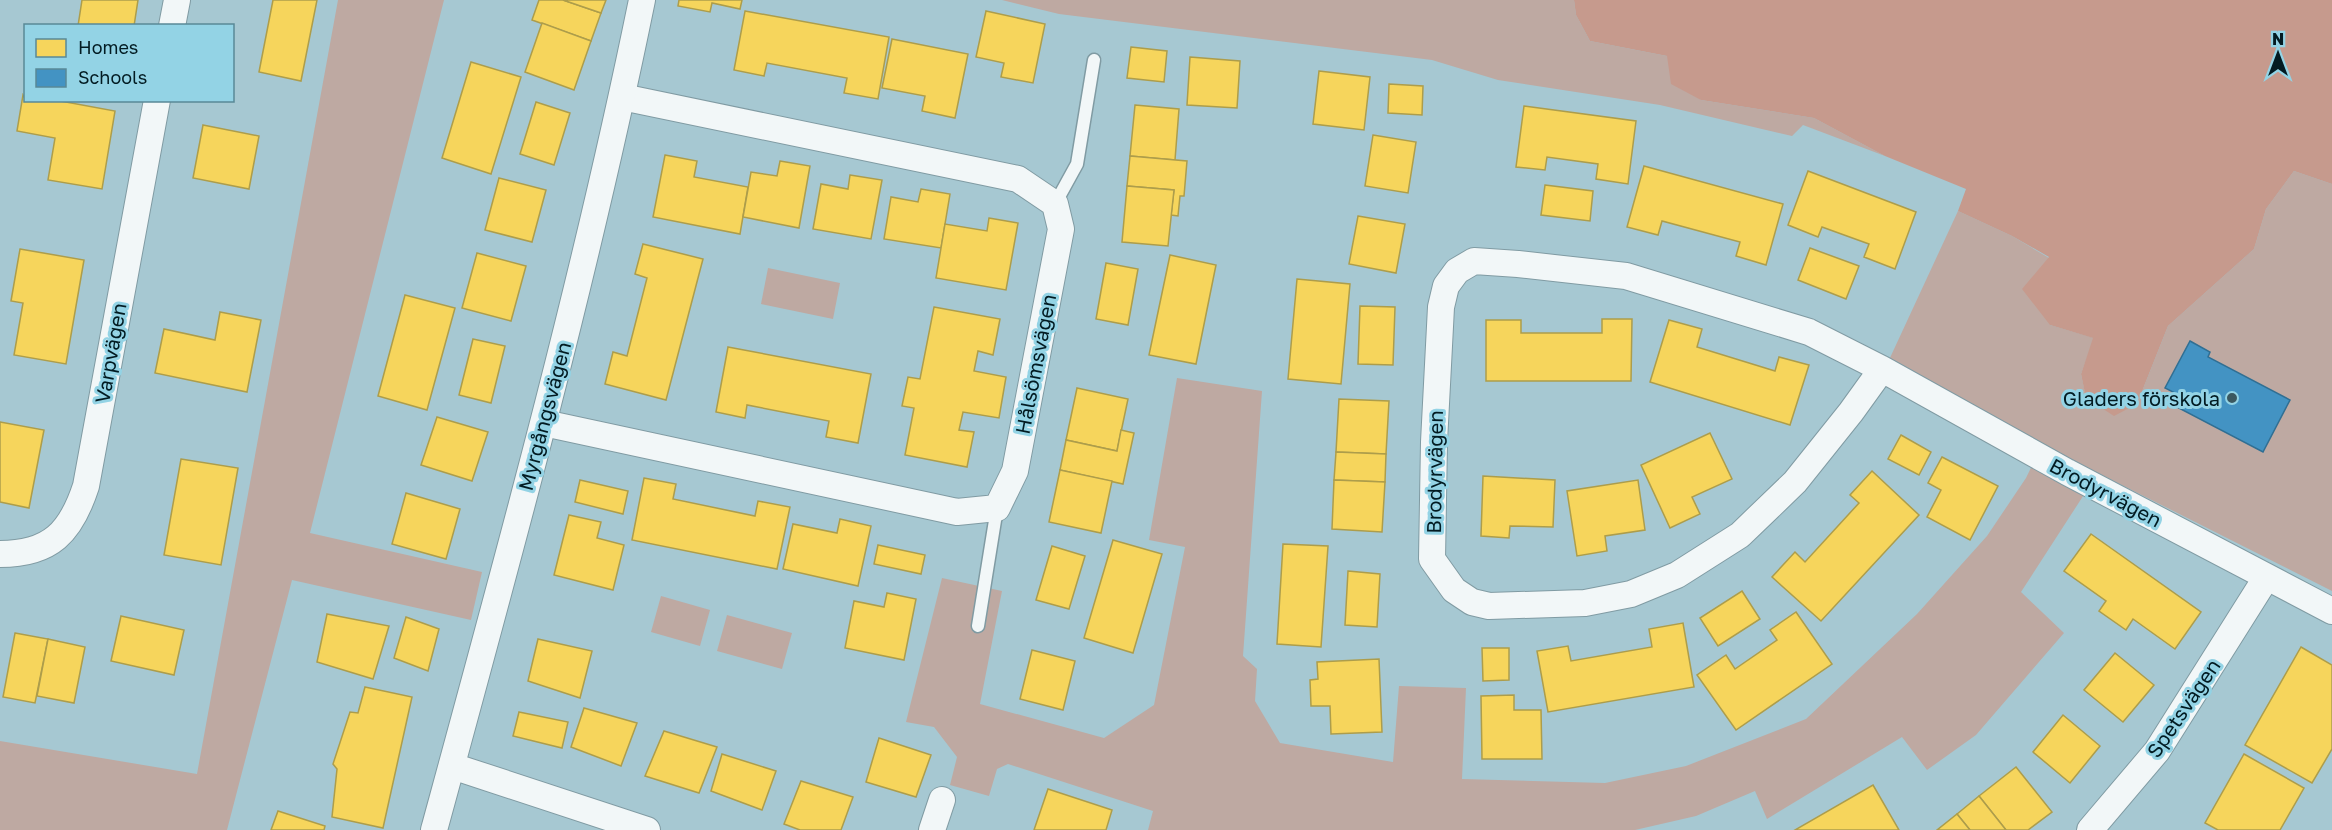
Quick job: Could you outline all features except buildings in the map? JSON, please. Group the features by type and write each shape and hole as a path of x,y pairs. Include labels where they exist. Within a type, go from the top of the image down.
{"street":[{"path":"172,24 177,0"},
{"name":"Myrgångsvägen","path":"434,830 544,423 622,98 642,0"},
{"path":"622,98 1018,179 1055,204"},
{"name":"Varpvägen","path":"0,554 37,550 58,537 76,516 86,486 157,102"},
{"name":"Hålsömsvägen","path":"997,508 1015,471 1061,229 1055,204"},
{"name":"Brodyrvägen","path":"1882,369 1795,482 1740,535 1677,575 1631,594 1586,603 1490,606 1472,602 1454,590 1432,559 1434,442 1441,307 1446,286 1457,271 1474,261 1626,276 1809,332 1882,369 2266,578 2332,611"},
{"path":"544,423 957,512 997,508"},
{"name":"Spetsvägen","path":"2090,830 2157,751 2266,578"},
{"path":"452,766 647,830"},
{"path":"932,830 942,800"}],"lane":[{"path":"1055,204 1077,164 1094,60"},
{"path":"978,626 997,508"}],"shaded area":[{"path":"338,0 444,0 310,533 482,572 471,620 292,580 227,830 0,830 0,741 197,774"},
{"path":"1002,0 1574,0 1576,15 1590,41 1667,56 1701,100 1814,118 1885,156 1803,125 1792,136 1660,105 1498,80 1432,60 1059,14"},
{"path":"1574,0 2332,0 2332,184 2294,171 2266,209 2254,249 2168,326 2137,404 2114,416 2086,398 2081,374 2093,338 2050,325 2022,289 2049,257 2012,236 1958,211 1966,189 1885,156 1814,118 1701,100 1671,84 1667,56 1590,41 1576,15"},
{"path":"2294,171 2332,184 2332,591 2098,473 2021,592 2064,633 1976,735 1927,770 1902,737 1767,819 1755,791 1696,816 1635,830 1148,830 1153,811 1008,764 997,769 989,796 950,785 957,757 934,727 906,722 942,578 1002,591 980,704 1104,738 1154,705 1185,547 1149,540 1177,378 1262,391 1243,656 1257,669 1255,701 1280,743 1393,762 1399,686 1466,688 1462,779 1605,783 1686,766 1806,719 1917,614 1987,536 2026,478 2042,445 1889,360 1958,211 2012,236 2049,258 2050,325 2094,338 2081,374 2086,397 2114,415 2137,404 2168,326 2254,249 2266,209"},
{"path":"768,268 840,283 833,319 761,304"},
{"path":"661,596 710,610 700,646 651,632"},
{"path":"727,615 792,633 782,669 717,651"}],"place":[{"name":"Gladers förskola","path":"2232,398"}]}
